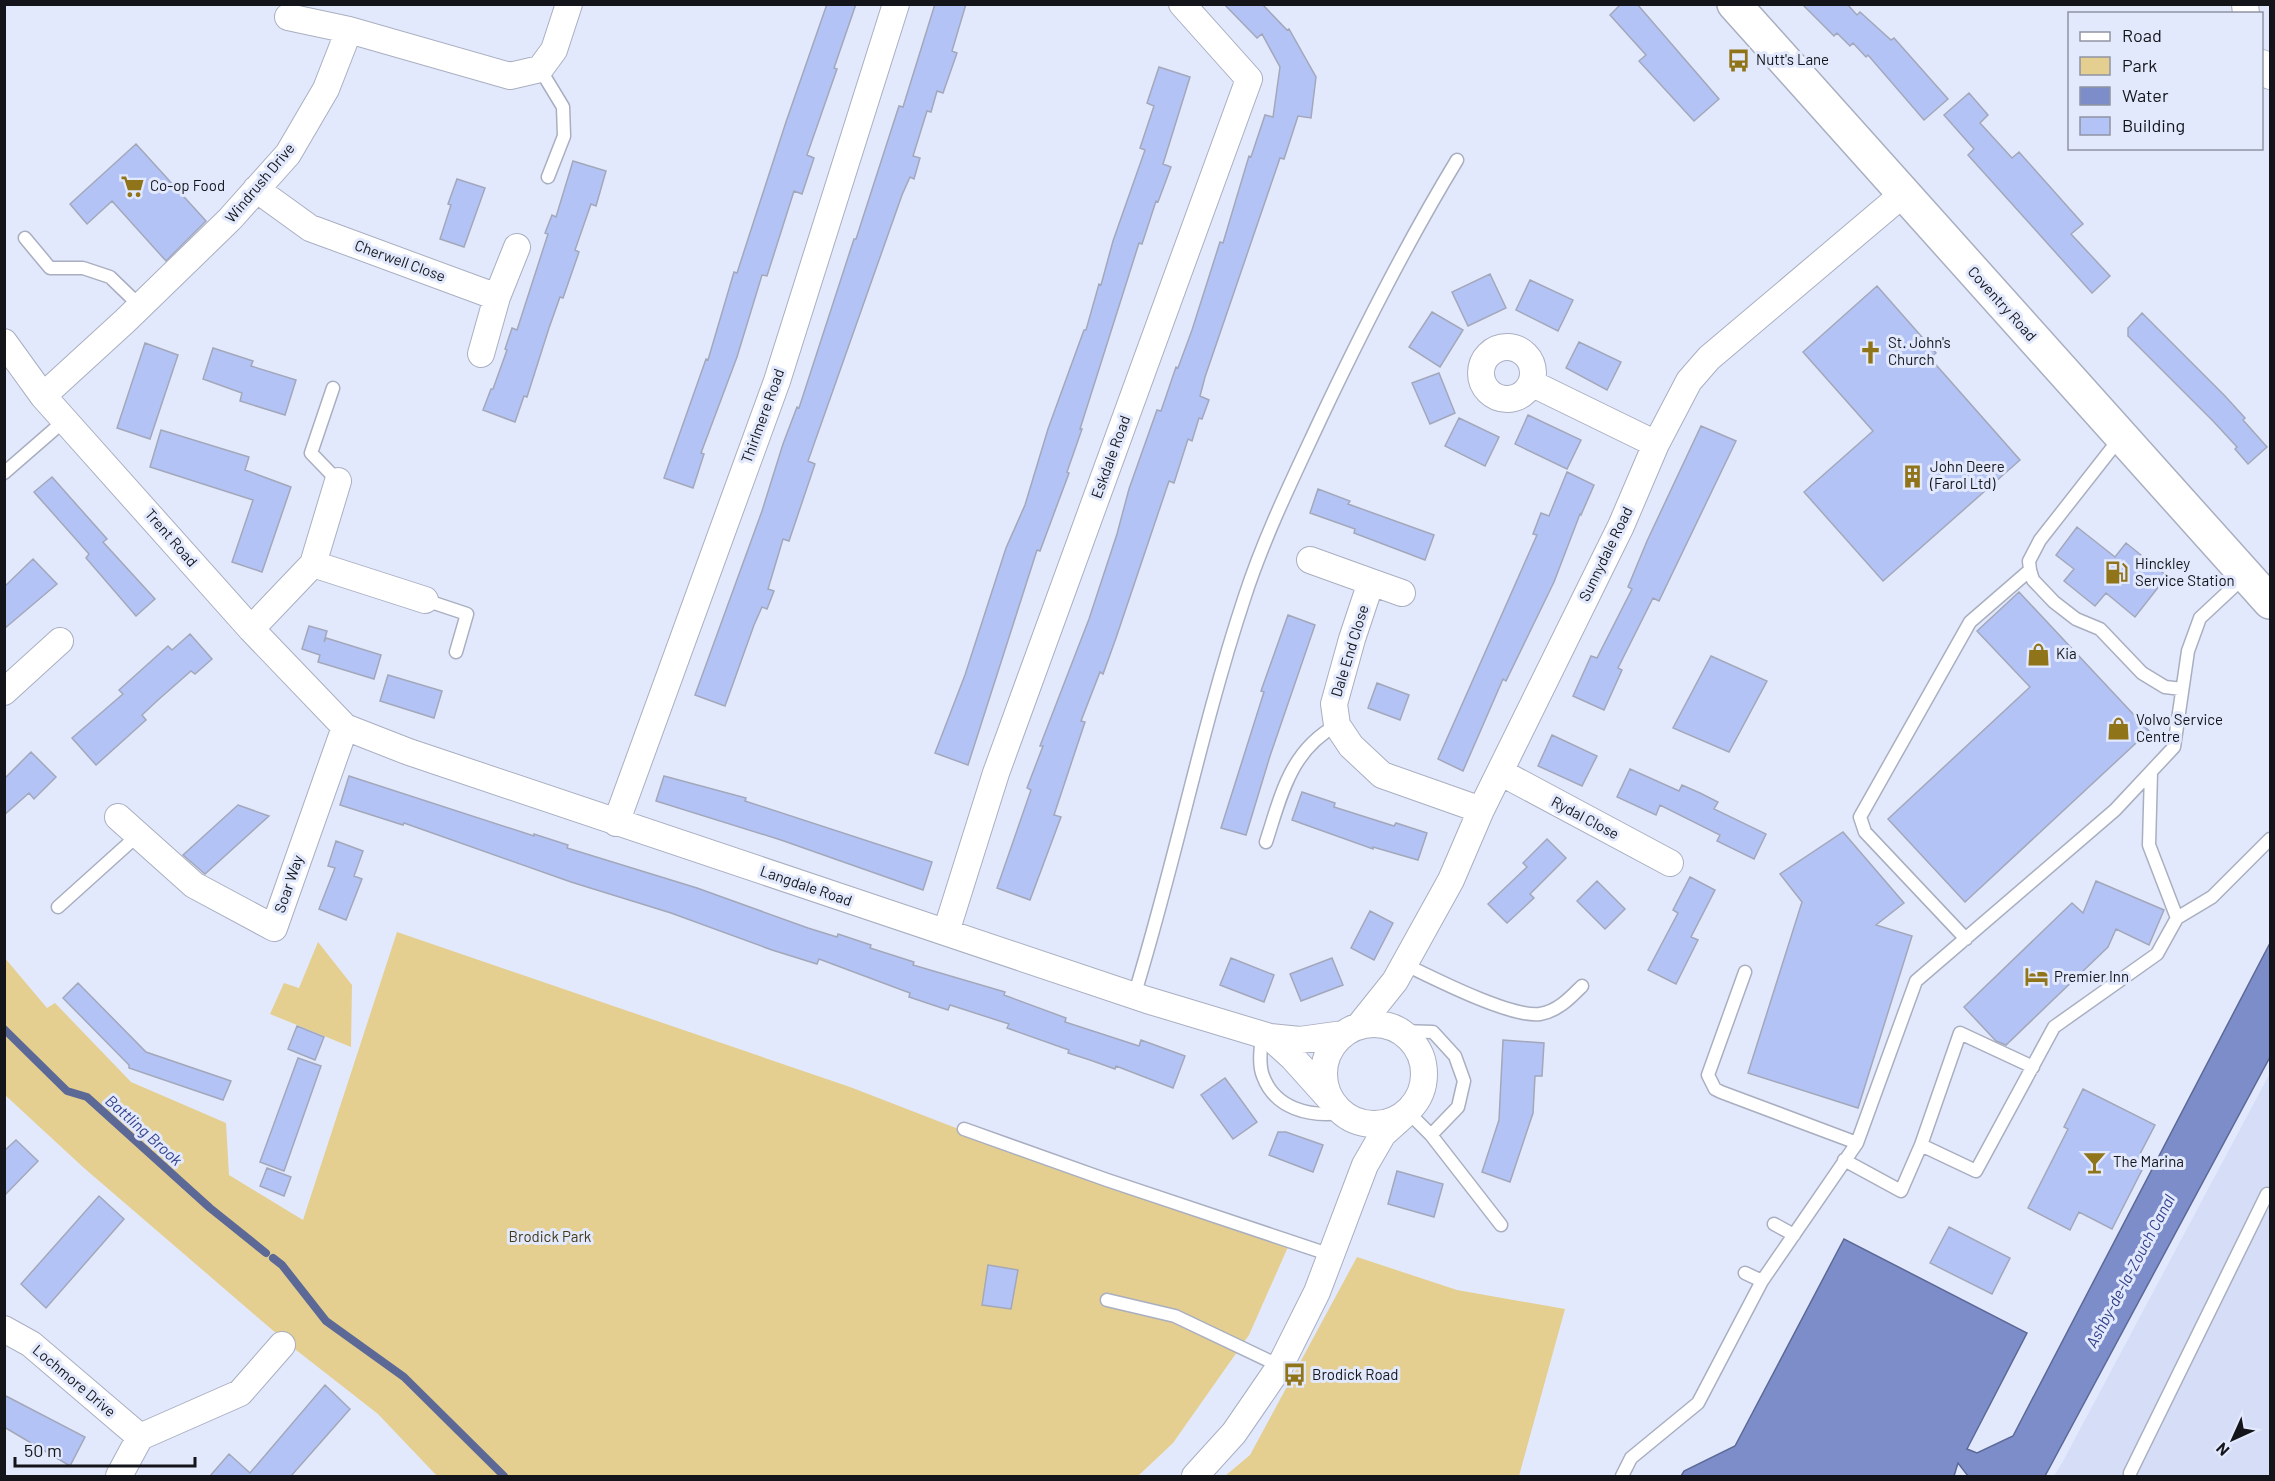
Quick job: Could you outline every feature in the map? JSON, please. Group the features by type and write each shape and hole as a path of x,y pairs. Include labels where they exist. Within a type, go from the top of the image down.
{"main road":[{"name":"Coventry Road","path":"1734,4 2271,602"}],"street":[{"path":"288,17 349,30 510,76 540,69 554,50 569,4"},
{"name":"Thirlmere Road","path":"616,823 777,381 896,4"},
{"name":"Eskdale Road","path":"946,932 996,773 1249,79 1182,4"},
{"name":"Windrush Drive","path":"43,396 230,219 288,154 326,89 349,30"},
{"name":"Cherwell Close","path":"256,189 310,228 497,297"},
{"name":"Sunnydale Road","path":"1351,1030 1400,973 1451,880 1481,810 1621,526 1656,444 1689,381 1709,358 1903,194"},
{"path":"481,354 497,297 518,247"},
{"name":"Trent Road","path":"4,342 43,396 251,629 345,727"},
{"path":"1531,383 1656,444"},
{"path":"251,629 313,564 338,481"},
{"path":"1310,560 1402,593"},
{"path":"313,564 425,600"},
{"name":"Dale End Close","path":"1337,725 1334,704 1371,582"},
{"path":"9,693 60,641"},
{"path":"1337,725 1351,746 1382,775 1481,810"},
{"name":"Langdale Road","path":"345,727 409,752 616,823 703,850 1134,996 1266,1036 1300,1040 1351,1030"},
{"name":"Soar Way","path":"118,817 194,885 274,928 345,727"},
{"name":"Rydal Close","path":"1500,772 1670,864"},
{"name":"Sunnydale Road","path":"1396,1029 1400,973"},
{"path":"1195,1476 1234,1433 1280,1366 1317,1292 1365,1165 1383,1134 1406,1114 1419,1098 1425,1078 1423,1061 1415,1043 1396,1029 1373,1023 1351,1030 1333,1044 1325,1060 1324,1080 1367,1141 1365,1165"},
{"name":"Langdale Road","path":"1266,1036 1293,1058 1344,1111"},
{"path":"1344,1111 1387,1124 1406,1114"},
{"name":"Lochmore Drive","path":"4,1329 31,1344 140,1437"},
{"path":"119,1476 140,1437 240,1393 282,1345"}],"lane":[{"path":"540,69 563,107 564,136 548,177"},
{"path":"1134,996 1161,908 1194,773 1245,597 1278,511 1355,347 1425,213 1457,160"},
{"path":"25,238 50,268 61,270 83,268 110,277 140,306"},
{"path":"333,388 311,453 338,481"},
{"path":"4,473 65,420"},
{"path":"2121,436 2040,540 2029,561 2030,570 2033,580 2054,602 2076,619 2100,629 2142,673 2165,687 2182,688"},
{"path":"1965,939 1865,832 1860,817 1970,622 2030,570"},
{"path":"1622,1476 1631,1458 1698,1403 1762,1281 1857,1143 1916,981 2115,810 2174,747 2187,651 2200,618 2246,575"},
{"path":"425,600 468,614 456,652"},
{"path":"1266,842 1294,764 1326,732 1337,725"},
{"path":"2151,772 2149,845 2177,918"},
{"path":"58,907 138,834"},
{"path":"1921,1145 1976,1171 2054,1027 2157,954 2177,918 2212,897 2271,839"},
{"path":"1745,972 1708,1075 1712,1083 1721,1092 1857,1143"},
{"path":"1400,973 1513,1011 1539,1014 1562,1006 1582,986"},
{"path":"1396,1029 1433,1032 1455,1056 1464,1081 1458,1107 1431,1135"},
{"path":"1845,1160 1901,1191 1921,1145 1960,1033 2033,1067"},
{"path":"1266,1036 1261,1054 1262,1076 1277,1098 1304,1113 1324,1115 1344,1111"},
{"path":"1406,1114 1431,1135 1501,1225"},
{"path":"964,1129 1107,1180 1331,1255"},
{"path":"2132,1475 2267,1194"},
{"path":"1774,1224 1794,1235"},
{"path":"1745,1273 1762,1281"},
{"path":"1107,1300 1175,1316 1280,1366"}],"shaded area":[{"path":"2270,1073 2270,1476 2054,1476 2062,1463"}],"green space":[{"name":"Brodick Park","path":"397,932 850,1087 1067,1171 1288,1247 1249,1335 1173,1443 1138,1476 437,1476 378,1414 291,1346 84,1168 5,1095 4,957 47,1008 55,1003 131,1082 226,1123 229,1175 303,1220"},
{"path":"318,942 352,985 351,1047 270,1014 284,983 299,988"},
{"path":"1357,1257 1457,1290 1565,1309 1519,1476 1225,1476 1250,1455"}],"water":[{"name":"Ashby-de-la-Zouch Canal","path":"2270,943 2270,1057 2045,1476 1968,1476 1958,1463 1954,1476 1681,1476 1684,1471 1735,1446 1844,1239 2027,1333 1967,1449 1977,1453 2013,1436"}],"building":[{"path":"827,4 856,4 834,68 837,69 807,155 814,158 802,194 794,191 767,276 762,275 737,357 701,453 704,454 693,488 664,478 706,359 708,360 734,272 737,273"},
{"path":"935,4 966,4 952,51 957,53 943,93 937,91 931,112 927,111 913,156 920,158 914,179 910,177 902,195 808,461 815,464 789,541 783,539 768,589 774,591 767,609 762,607 754,625 725,706 695,695 762,511 783,444 797,407 799,408 899,106 903,107"},
{"path":"1224,4 1262,4 1287,30 1289,29 1316,77 1311,118 1298,116 1284,159 1280,158 1205,377 1200,396 1209,400 1202,419 1199,418 1192,441 1188,439 1174,483 1169,481 1103,674 1100,672 1081,721 1085,722 1054,815 1061,817 1030,900 997,888 1031,790 1027,788 1043,746 1040,746 1089,619 1129,489 1157,410 1161,411 1176,367 1178,368 1220,242 1223,243 1249,156 1251,157 1265,115 1273,117 1280,67 1262,34 1257,38"},
{"path":"1621,4 1637,4 1719,99 1694,121 1639,61 1646,55 1610,15"},
{"path":"1802,4 1847,4 1857,15 1860,12 1891,40 1894,38 1948,99 1924,120 1868,55 1866,57 1853,43 1850,46 1837,33 1834,36"},
{"path":"1159,67 1190,77 1163,164 1171,167 1158,202 1156,201 1142,244 1139,243 1080,429 1082,429 1067,472 1069,473 1040,551 1037,550 968,765 935,753 965,675 1006,548 1025,505 1048,429 1084,330 1086,330 1099,284 1101,285 1113,241 1145,150 1140,148 1154,106 1147,103"},
{"path":"1969,93 1988,115 1980,123 2012,158 2019,152 2083,224 2071,234 2110,276 2092,293 1968,155 1974,149 1944,115"},
{"path":"136,144 206,221 166,261 112,201 87,224 70,204"},
{"path":"573,161 606,171 596,206 591,204 575,250 579,252 563,298 560,297 527,397 524,396 515,422 483,410 507,350 505,349 512,328 517,330 548,234 545,233 552,215 556,217"},
{"path":"457,179 485,188 464,247 440,239 451,205 448,204"},
{"path":"1490,274 1506,308 1468,326 1452,292"},
{"path":"1530,280 1573,300 1558,331 1516,310"},
{"name":"John Deere (Farol Ltd)","path":"1877,286 1936,353 1930,358 2020,460 1883,581 1804,492 1873,431 1803,352"},
{"path":"1432,312 1463,330 1440,367 1409,347"},
{"path":"2142,313 2225,396 2267,447 2248,464 2235,449 2237,447 2213,421 2128,336 2128,328"},
{"path":"1579,342 1621,362 1607,390 1566,368"},
{"path":"145,343 178,355 150,439 117,428"},
{"path":"213,348 253,361 251,366 296,380 285,415 240,401 242,393 203,379"},
{"path":"1439,373 1455,413 1430,424 1412,383"},
{"path":"1528,415 1581,440 1567,469 1515,444"},
{"path":"1459,418 1499,437 1485,466 1445,446"},
{"path":"1701,426 1736,441 1659,601 1653,598 1618,668 1622,670 1604,710 1573,696 1591,656 1597,658 1632,589 1628,587 1647,541"},
{"path":"161,430 249,457 245,470 291,487 262,572 232,562 253,500 150,467"},
{"path":"1567,472 1594,485 1580,514 1554,582 1506,681 1503,679 1463,771 1438,759 1537,535 1533,534 1541,513 1549,516"},
{"path":"52,477 107,539 103,542 155,599 136,616 86,558 89,554 34,492"},
{"path":"1318,489 1350,501 1348,504 1434,535 1425,560 1354,533 1355,529 1310,513"},
{"name":"Hinckley Service Station","path":"2077,527 2115,557 2126,543 2167,576 2135,617 2106,593 2095,606 2064,581 2074,569 2056,555"},
{"path":"33,559 57,584 4,629 4,587"},
{"path":"2019,592 2149,731 1965,902 1888,819 2030,687 1977,631"},
{"path":"1288,615 1315,625 1270,756 1246,835 1221,828 1264,692 1261,691"},
{"path":"309,626 327,631 324,642 326,638 381,655 374,679 318,662 320,655 302,649"},
{"path":"190,634 212,659 195,674 191,671 158,700 142,715 146,720 96,765 72,738 123,694 119,690 168,646 172,650"},
{"path":"1711,656 1767,681 1729,752 1673,728"},
{"path":"388,675 442,691 434,718 380,701"},
{"path":"1377,683 1409,695 1400,720 1368,708"},
{"path":"1552,735 1597,756 1582,786 1538,766"},
{"path":"31,752 56,777 34,799 29,793 4,815 4,779"},
{"path":"1630,769 1679,791 1682,785 1700,793 1718,802 1714,809 1766,834 1754,859 1717,841 1720,835 1660,805 1656,815 1617,797"},
{"path":"349,776 568,845 567,848 697,888 808,928 837,937 838,934 871,945 870,948 914,962 913,965 1005,992 1004,995 1066,1018 1065,1022 1139,1046 1141,1040 1185,1056 1173,1088 1116,1066 1115,1069 1007,1028 1009,1024 950,1005 948,1010 909,997 910,993 819,959 817,964 772,950 671,913 571,882 404,823 403,825 340,805"},
{"path":"664,776 746,798 745,801 932,862 923,890 781,840 656,801"},
{"path":"1302,792 1335,803 1334,807 1394,826 1396,823 1427,833 1418,860 1373,847 1373,849 1292,820"},
{"path":"238,805 269,816 205,874 183,855"},
{"path":"1843,832 1904,903 1876,925 1912,936 1858,1108 1748,1073 1802,902 1780,874"},
{"path":"1547,839 1566,858 1530,894 1534,898 1507,923 1488,904 1527,867 1523,863"},
{"path":"336,841 363,851 354,876 362,879 346,920 319,909 335,868 328,866"},
{"path":"1690,877 1715,890 1691,937 1698,940 1676,984 1648,970 1678,913 1673,910"},
{"path":"1597,881 1625,909 1605,929 1577,901"},
{"name":"Premier Inn","path":"2096,881 2164,910 2149,945 2116,929 2108,947 2006,1045 1996,1041 1964,1007 2072,903 2083,913"},
{"path":"1370,911 1393,923 1374,960 1351,948"},
{"path":"1231,958 1274,975 1264,1002 1220,985"},
{"path":"1332,958 1343,985 1301,1001 1290,974"},
{"path":"78,983 146,1052 231,1081 223,1100 129,1068 129,1065 63,998"},
{"path":"297,1026 324,1037 315,1060 288,1049"},
{"path":"1503,1040 1544,1043 1542,1076 1535,1076 1533,1113 1510,1182 1482,1172 1499,1120"},
{"path":"298,1058 321,1066 284,1171 260,1162"},
{"path":"1225,1078 1257,1122 1233,1139 1201,1095"},
{"path":"2083,1089 2155,1125 2140,1154 2148,1158 2112,1229 2079,1212 2070,1230 2028,1208 2068,1129 2064,1127"},
{"path":"1278,1132 1286,1132 1323,1145 1313,1172 1269,1155"},
{"path":"16,1140 38,1161 4,1196 4,1151"},
{"path":"267,1168 291,1177 284,1196 260,1186"},
{"path":"1397,1171 1443,1184 1434,1217 1388,1204"},
{"path":"99,1196 124,1219 46,1308 21,1284"},
{"path":"1949,1227 2010,1258 1992,1294 1930,1263"},
{"path":"988,1265 1018,1270 1011,1309 982,1305"},
{"path":"325,1385 350,1409 291,1476 210,1476 229,1454 250,1473"},
{"path":"4,1395 85,1437 70,1466 4,1427"}],"waterway":[{"name":"Battling Brook","path":"4,1029 67,1091 87,1097 210,1208 266,1253"},
{"name":"Battling Brook","path":"273,1258 282,1265 326,1321 404,1377 504,1476"}],"place":[{"name":"Nutt's Lane","path":"1738,60"},
{"name":"Co-op Food","path":"132,186"},
{"name":"St. John's Church","path":"1870,352"},
{"name":"John Deere (Farol Ltd)","path":"1912,476"},
{"name":"Hinckley Service Station","path":"2117,573"},
{"name":"Kia","path":"2038,654"},
{"name":"Volvo Service Centre","path":"2118,729"},
{"name":"Premier Inn","path":"2036,977"},
{"name":"The Marina","path":"2095,1162"},
{"name":"Brodick Road","path":"1294,1375"}]}
